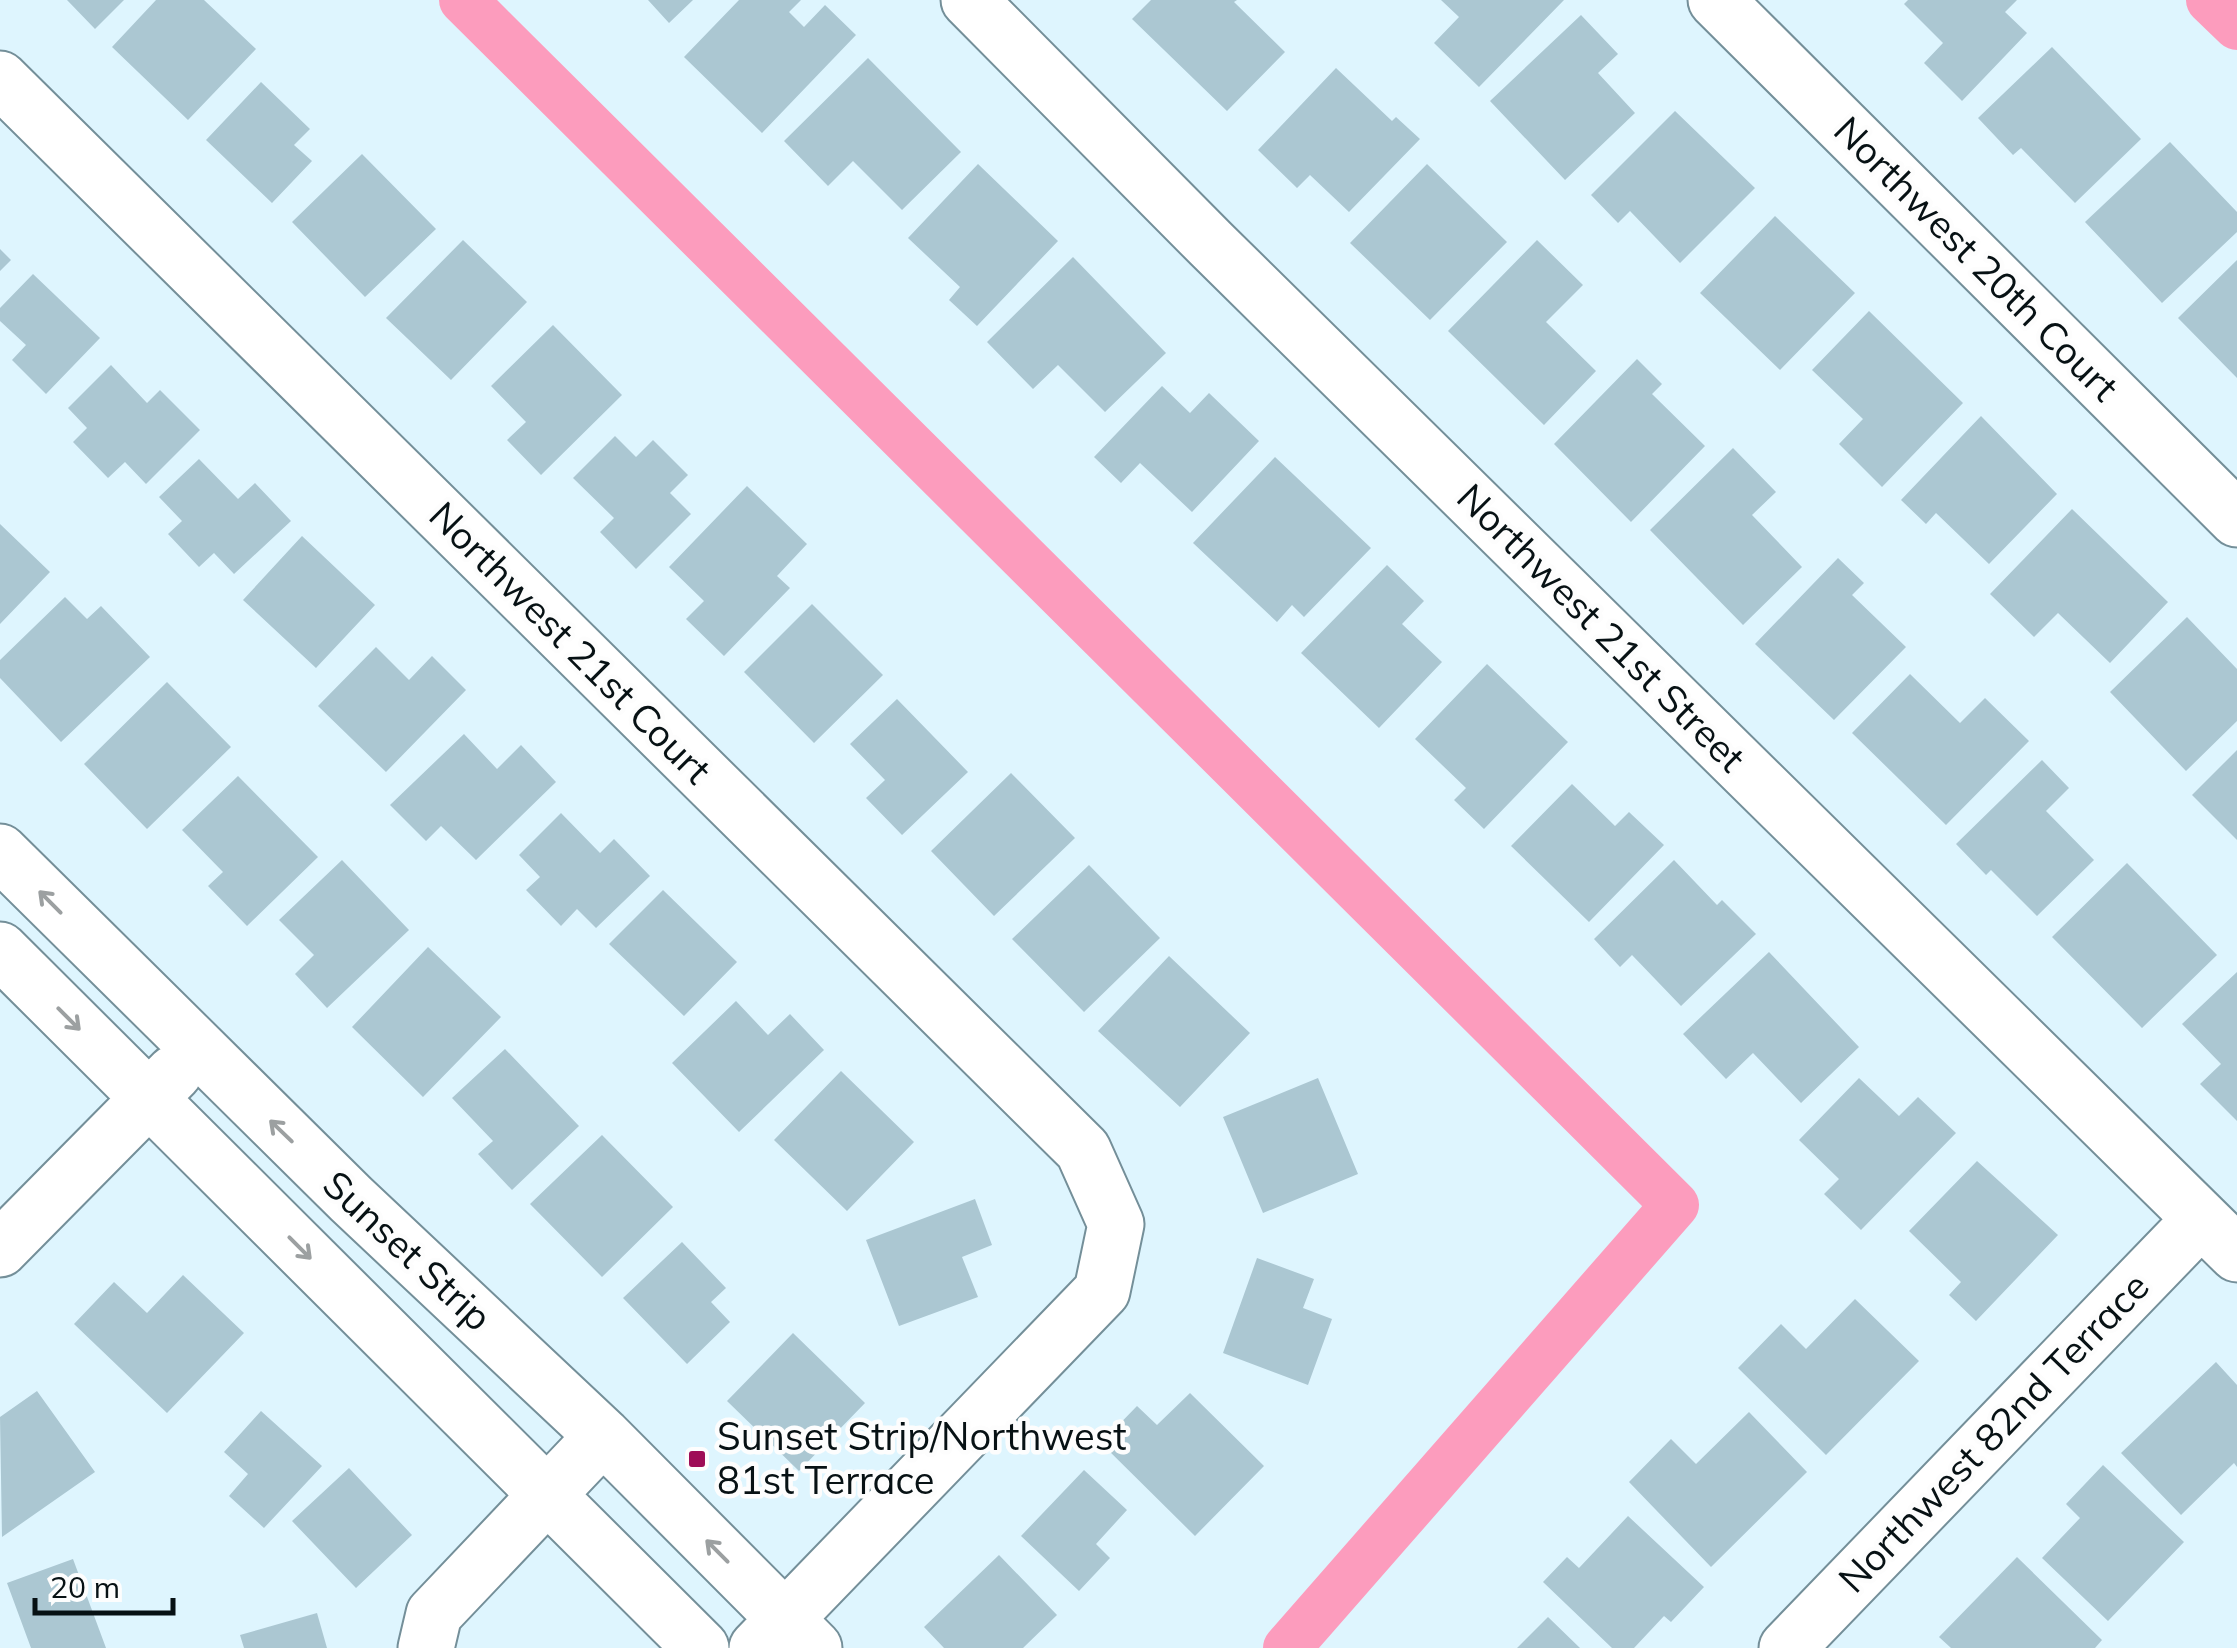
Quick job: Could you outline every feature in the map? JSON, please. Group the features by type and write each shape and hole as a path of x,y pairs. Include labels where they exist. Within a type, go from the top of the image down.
{"street":[{"name":"Northwest 21st Street","path":"969,0 1239,272 2219,1236"},
{"name":"Northwest 20th Court","path":"1716,0 2237,518"},
{"name":"Northwest 21st Court","path":"0,79 1083,1150 1116,1224 1102,1291 786,1638"},
{"name":"Sunset Strip","path":"0,852 197,1049 602,1436 786,1638"},
{"name":"Sunset Strip","path":"0,950 701,1648"},
{"path":"0,1248 197,1049"},
{"name":"Northwest 82nd Terrace","path":"1786,1648 2219,1236"},
{"path":"426,1648 434,1614 602,1436"}],"building":[{"path":"67,0 124,0 95,29"},
{"path":"156,0 204,0 256,49 188,120 112,47"},
{"path":"648,0 693,0 669,23"},
{"path":"739,0 801,0 789,12 804,27 825,5 856,35 762,133 684,57"},
{"path":"1151,0 1237,0 1234,2 1285,52 1227,111 1132,19"},
{"path":"1441,0 1564,0 1479,87 1434,43 1459,17"},
{"path":"1908,0 2017,0 2005,12 2027,33 1962,101 1924,63 1943,43 1904,4"},
{"path":"1581,15 1618,54 1598,73 1635,113 1565,180 1490,101"},
{"path":"2052,47 2141,139 2075,203 2021,148 2013,155 1978,118"},
{"path":"868,58 961,152 902,210 853,161 828,186 784,141"},
{"path":"1336,68 1392,121 1396,117 1420,139 1349,212 1310,175 1297,188 1258,150"},
{"path":"261,82 310,129 294,145 312,161 272,203 206,140"},
{"path":"1675,111 1755,188 1680,263 1630,211 1618,223 1591,195"},
{"path":"2170,142 2237,212 2237,232 2162,303 2085,222"},
{"path":"362,154 436,229 365,297 292,222"},
{"path":"978,164 1058,241 977,326 949,300 960,287 908,238"},
{"path":"1427,164 1507,242 1430,320 1350,243"},
{"path":"1775,216 1855,293 1780,370 1700,293"},
{"path":"463,240 527,302 451,380 386,318"},
{"path":"1537,240 1583,285 1546,322 1596,371 1544,425 1448,331"},
{"path":"0,249 11,260 0,271"},
{"path":"1073,257 1166,353 1105,412 1058,365 1033,389 987,342"},
{"path":"2237,260 2237,378 2178,318"},
{"path":"33,274 100,338 46,394 12,360 26,345 0,321 0,308"},
{"path":"1869,311 1963,403 1882,487 1839,444 1863,419 1812,370"},
{"path":"553,325 622,395 541,475 507,440 526,422 491,386"},
{"path":"1637,359 1662,384 1652,394 1705,446 1631,522 1554,444"},
{"path":"111,365 147,403 160,390 200,430 146,484 125,462 108,478 73,442 87,428 68,408"},
{"path":"1162,386 1190,413 1209,393 1259,441 1192,512 1140,463 1121,483 1094,457"},
{"path":"1981,416 2057,494 1989,564 1936,513 1926,524 1901,500"},
{"path":"615,436 636,457 653,440 688,475 670,493 691,514 636,569 600,532 614,518 573,478"},
{"path":"1733,448 1776,492 1752,515 1802,567 1743,625 1650,530"},
{"path":"1275,457 1371,548 1304,617 1292,605 1277,622 1193,543"},
{"path":"199,459 238,499 255,483 291,521 234,574 214,553 199,567 168,534 182,521 159,497"},
{"path":"747,486 807,544 777,576 790,588 724,656 686,619 704,601 669,567"},
{"path":"2072,509 2168,602 2110,663 2058,613 2034,637 1990,594"},
{"path":"0,524 50,572 0,624"},
{"path":"302,536 375,605 316,668 243,600"},
{"path":"1838,558 1864,583 1852,595 1906,647 1834,720 1755,644"},
{"path":"1387,565 1424,601 1402,624 1442,662 1379,728 1301,653"},
{"path":"65,597 87,619 101,606 150,657 61,742 0,678 0,660"},
{"path":"812,604 883,675 814,743 744,672"},
{"path":"2187,617 2237,669 2237,721 2186,771 2110,692"},
{"path":"376,647 409,680 432,656 466,690 386,772 318,706"},
{"path":"1487,664 1568,742 1484,829 1454,800 1466,788 1415,739"},
{"path":"1910,674 1960,723 1985,698 2029,741 1946,825 1852,733"},
{"path":"167,682 231,747 147,829 84,764"},
{"path":"897,699 968,772 902,835 866,798 885,780 850,744"},
{"path":"464,734 497,769 521,745 556,782 476,860 441,826 426,841 390,805"},
{"path":"2237,750 2237,840 2192,795"},
{"path":"2042,760 2069,788 2046,811 2094,860 2037,916 1991,870 1986,875 1956,844"},
{"path":"1011,773 1075,838 994,916 931,851"},
{"path":"238,776 318,857 247,926 208,886 223,872 182,830"},
{"path":"1572,784 1615,826 1629,812 1664,845 1589,922 1511,846"},
{"path":"561,813 600,853 614,839 650,876 596,928 577,909 561,926 526,890 540,877 519,855"},
{"path":"342,860 409,930 327,1008 295,974 314,955 279,920"},
{"path":"1674,860 1717,905 1722,900 1756,934 1681,1006 1632,955 1620,967 1594,939"},
{"path":"2127,863 2217,955 2142,1028 2052,937"},
{"path":"1089,865 1160,938 1084,1012 1012,939"},
{"path":"663,890 737,962 684,1016 609,944"},
{"path":"428,947 501,1017 423,1097 352,1027"},
{"path":"1769,952 1859,1047 1801,1103 1753,1053 1726,1079 1683,1034"},
{"path":"1169,956 1250,1033 1180,1107 1098,1031"},
{"path":"2237,972 2237,1121 2200,1084 2221,1064 2182,1024"},
{"path":"736,1001 768,1035 790,1014 824,1050 739,1132 672,1063"},
{"path":"505,1049 579,1126 512,1190 478,1154 493,1141 452,1098"},
{"path":"841,1071 914,1142 847,1211 774,1140"},
{"path":"1318,1078 1358,1174 1263,1213 1223,1117"},
{"path":"1859,1078 1899,1116 1918,1097 1956,1133 1861,1230 1824,1194 1839,1179 1799,1140"},
{"path":"602,1135 673,1207 602,1277 530,1204"},
{"path":"1977,1161 2058,1235 1976,1321 1949,1295 1961,1282 1909,1231"},
{"path":"975,1199 992,1245 962,1257 978,1297 899,1326 866,1240"},
{"path":"682,1242 726,1288 711,1302 730,1322 687,1364 623,1298"},
{"path":"1257,1258 1314,1279 1303,1308 1332,1319 1308,1385 1223,1353"},
{"path":"183,1275 244,1333 167,1413 74,1324 114,1282 147,1313"},
{"path":"1855,1299 1919,1361 1826,1455 1738,1368 1781,1324 1806,1349"},
{"path":"793,1333 865,1403 799,1471 727,1401"},
{"path":"2216,1362 2237,1385 2237,1467 2234,1463 2181,1515 2121,1453"},
{"path":"37,1391 95,1472 2,1537 0,1417"},
{"path":"1190,1393 1264,1466 1195,1536 1101,1443 1137,1406 1157,1425"},
{"path":"261,1411 322,1466 264,1528 229,1496 248,1474 224,1452"},
{"path":"1749,1412 1807,1472 1711,1567 1629,1482 1671,1439 1696,1464"},
{"path":"2103,1465 2184,1542 2108,1621 2042,1558 2080,1518 2066,1504"},
{"path":"349,1468 412,1535 356,1588 292,1521"},
{"path":"1084,1470 1127,1510 1096,1544 1110,1558 1079,1591 1021,1536"},
{"path":"1628,1516 1704,1587 1671,1622 1664,1616 1634,1648 1612,1648 1543,1582 1567,1557 1579,1568"},
{"path":"999,1555 1057,1615 1023,1648 944,1648 924,1627"},
{"path":"2017,1557 2102,1640 2095,1648 1951,1648 1939,1637"},
{"path":"73,1559 106,1648 31,1648 7,1583"},
{"path":"317,1613 327,1648 244,1648 240,1635"},
{"path":"1548,1617 1580,1648 1517,1648"}],"waterway":[{"path":"463,0 1675,1205 1287,1648"},
{"path":"2210,0 2237,26"}],"place":[{"name":"Sunset Strip/Northwest 81st Terrace","path":"697,1459"}]}
